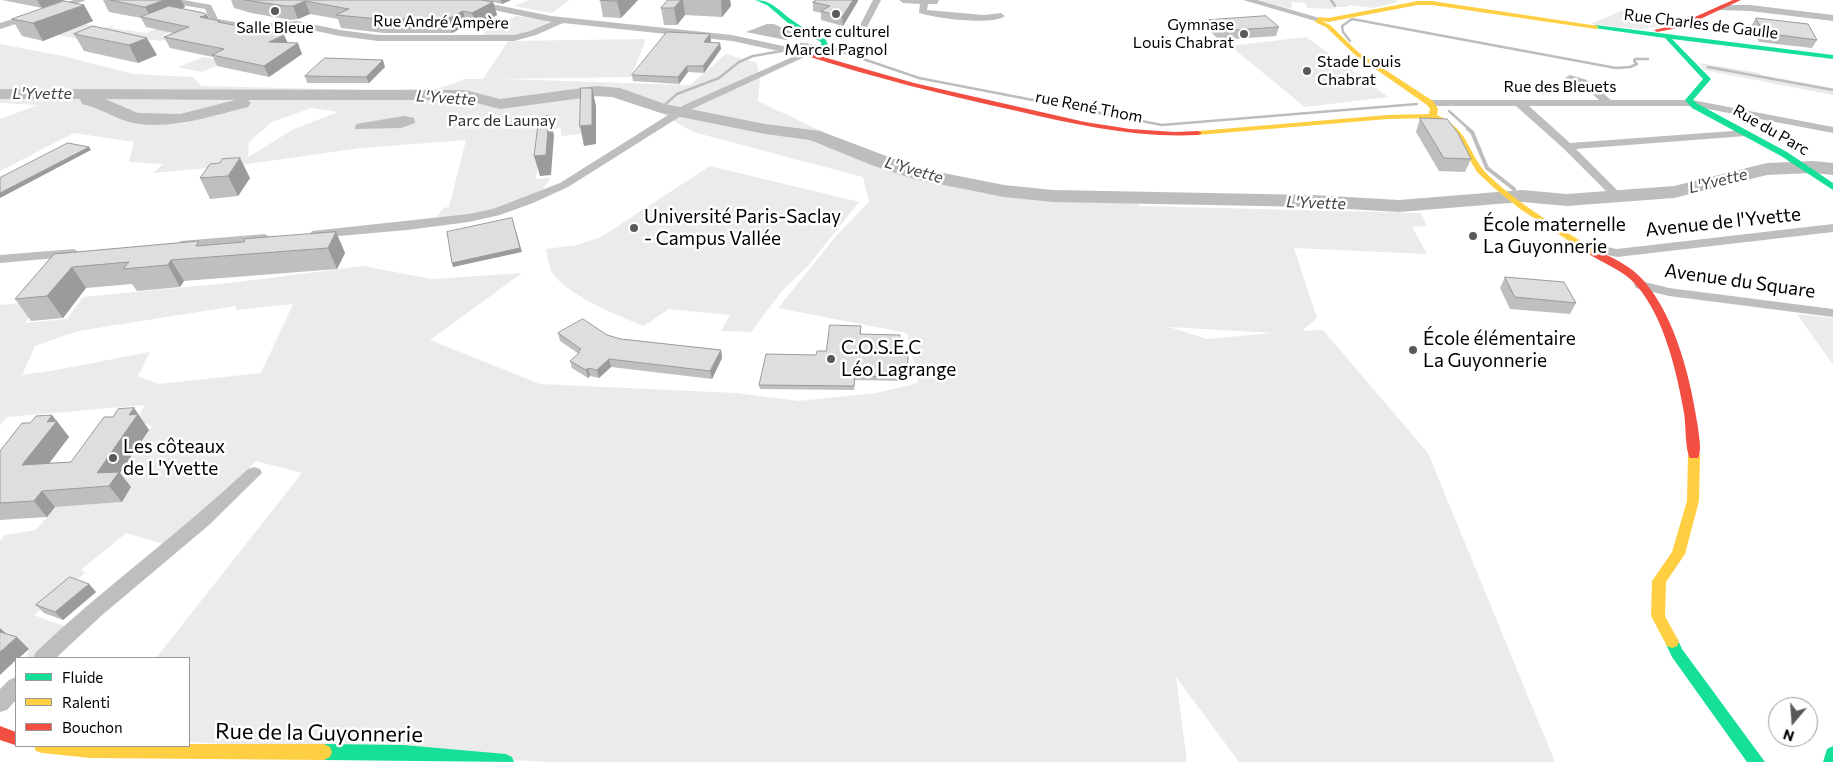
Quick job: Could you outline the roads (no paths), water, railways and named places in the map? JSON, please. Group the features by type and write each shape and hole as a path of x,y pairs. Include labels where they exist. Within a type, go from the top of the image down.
{"main road":[{"path":"758,0 773,6 790,22 824,41 823,47 806,54"},
{"path":"1620,31 1656,30 1659,34 1668,33 1738,0"},
{"name":"Rue Charles de Gaulle","path":"1324,21 1423,1 1620,31 1668,33 1833,57"},
{"path":"1324,21 1356,53 1430,103 1434,109 1434,116 1451,125 1458,133 1478,168 1523,205 1587,247"},
{"path":"1668,33 1707,79 1689,100 1692,103"},
{"name":"rue René Thom","path":"806,54 857,70 952,95 1093,126 1135,133 1187,134 1434,116"},
{"name":"Rue du Parc","path":"1692,103 1746,133 1833,187"},
{"path":"1616,258 1656,305 1681,373 1694,442 1693,501 1678,554 1659,581 1658,616 1677,653 1757,762"},
{"path":"0,733 15,739"},
{"name":"Rue de la Guyonnerie","path":"52,747 91,751 402,753 506,762"},
{"path":"1831,762 1833,754"}],"street":[{"path":"0,26 82,0"},
{"name":"Rue André Ampère","path":"170,0 208,8 214,20 251,28 297,24 340,33 378,38 514,38 533,33 562,20"},
{"path":"460,0 562,20 732,38 806,54"},
{"path":"861,31 877,0"},
{"path":"903,0 931,1"},
{"name":"Rue Charles de Gaulle","path":"1247,0 1324,21"},
{"path":"931,1 922,11 984,18 1001,16"},
{"path":"1721,8 1750,8 1833,18"},
{"path":"302,235 407,226 469,218 496,212 564,185 688,107 806,54"},
{"path":"1570,78 1584,82 1607,102"},
{"path":"1518,102 1567,146 1612,191"},
{"name":"Rue des Bleuets","path":"1430,103 1692,103 1833,130"},
{"path":"1567,146 1746,133"},
{"name":"Avenue de l'Yvette","path":"1587,247 1616,258 1833,228"},
{"path":"164,246 273,237"},
{"path":"0,259 89,252"},
{"name":"Avenue du Square","path":"1641,286 1669,292 1833,313"},
{"path":"44,657 111,596 223,505 254,473"},
{"path":"0,703 15,687"}],"waterway":[{"path":"1331,0 1335,6"},
{"name":"L'Yvette","path":"1350,41 1343,32 1342,26 1352,19 1616,68 1630,67 1637,64 1634,61 1635,59 1648,59"},
{"path":"661,108 677,94 719,78 739,62 753,56 782,51 802,44 834,49 919,78 1162,125 1417,104"},
{"name":"L'Yvette","path":"1708,67 1833,90"},
{"name":"L'Yvette","path":"0,94 465,95 500,104 597,91 614,92 661,108 765,129 814,135 914,173 1004,191 1053,196 1313,201 1399,206 1522,196 1567,200 1674,192 1767,169 1813,167 1833,169"},
{"path":"88,100 104,104 135,118 180,119 242,103"},
{"path":"1449,111 1470,130"},
{"path":"1468,129 1472,132 1487,168 1514,189"}],"place":[{"name":"Salle Bleue","path":"275,11"},
{"name":"Centre culturel Marcel Pagnol","path":"836,14"},
{"name":"Gymnase Louis Chabrat","path":"1244,34"},
{"name":"Stade Louis Chabrat","path":"1307,71"},
{"name":"Université Paris-Saclay - Campus Vallée","path":"634,228"},
{"name":"École maternelle La Guyonnerie","path":"1473,236"},
{"name":"École élémentaire La Guyonnerie","path":"1413,350"},
{"name":"C.O.S.E.C Léo Lagrange","path":"831,359"},
{"name":"Les côteaux de L'Yvette","path":"113,458"}],"park label":[{"name":"Parc de Launay","path":"502,121"}]}
